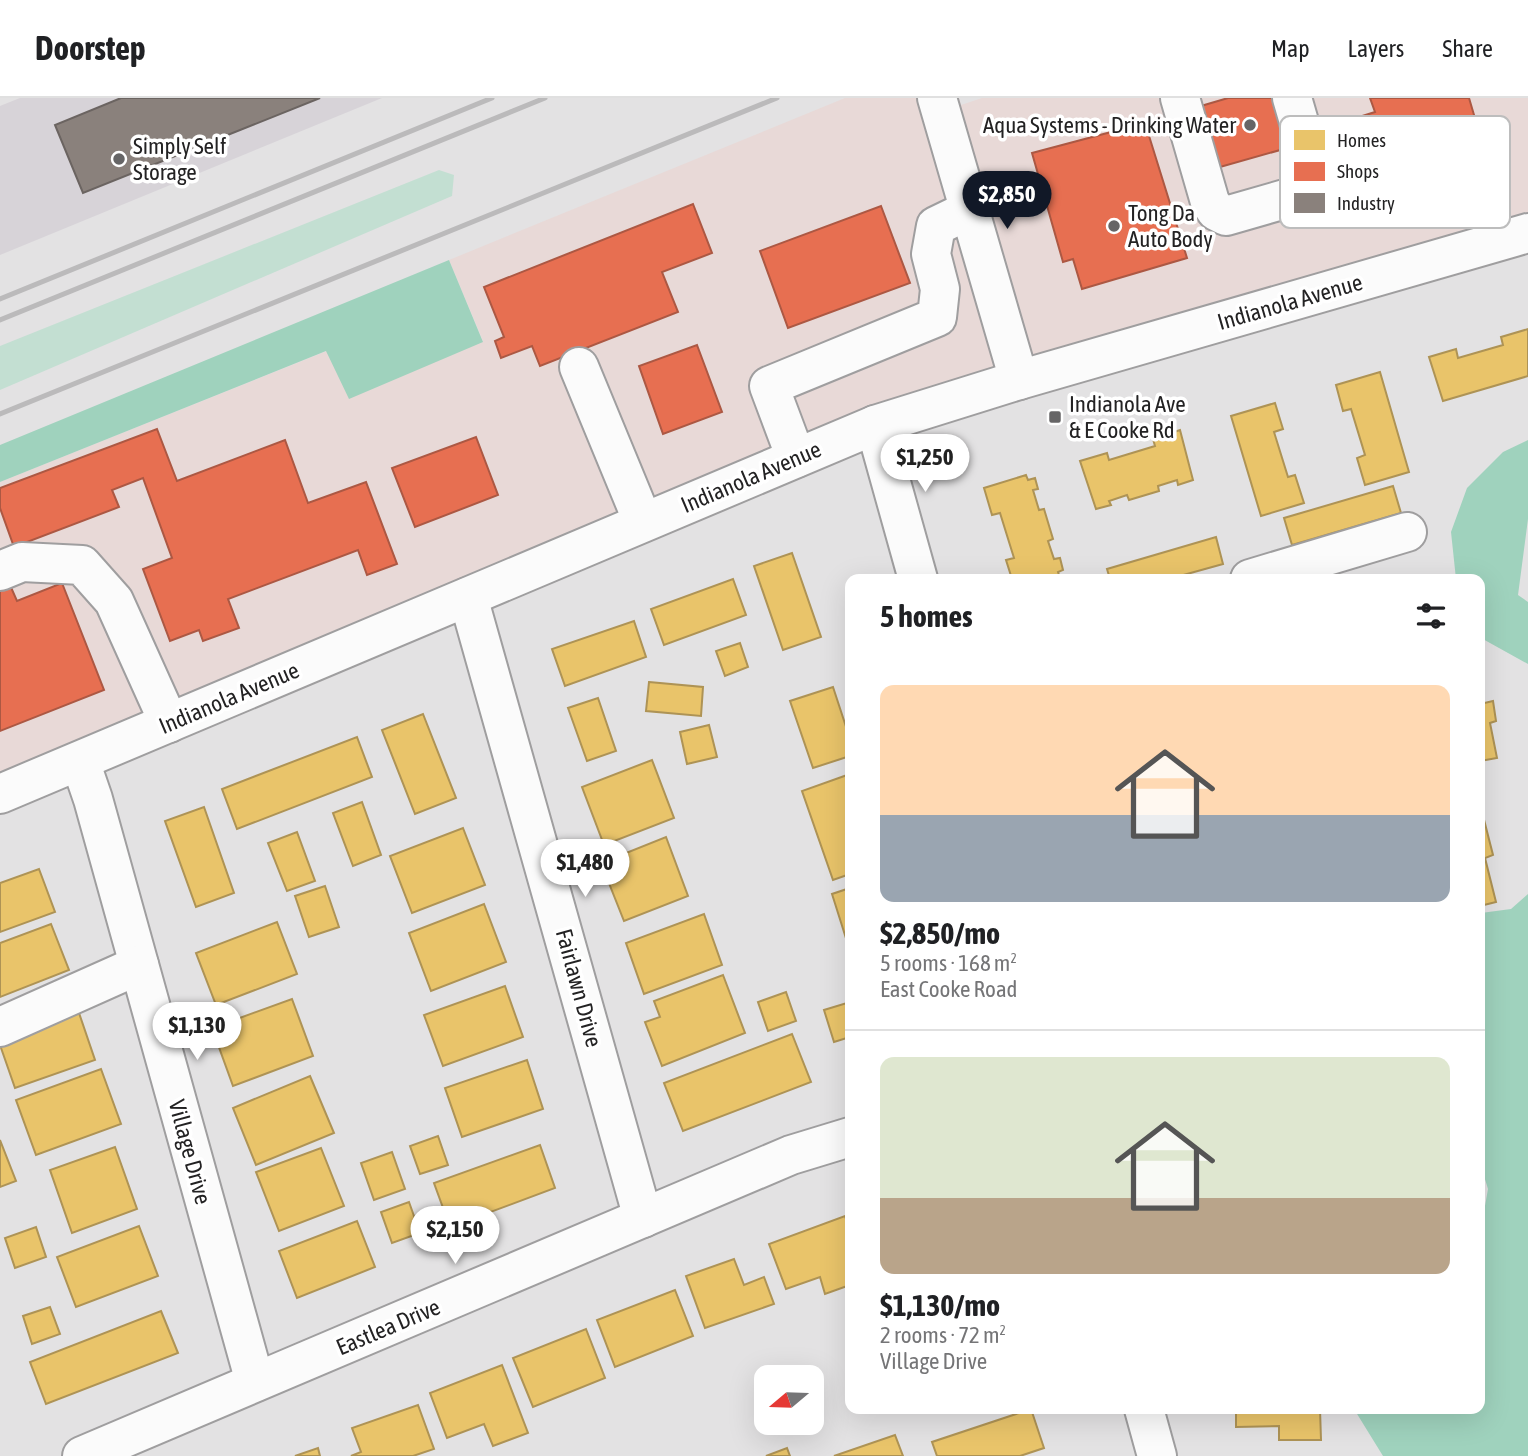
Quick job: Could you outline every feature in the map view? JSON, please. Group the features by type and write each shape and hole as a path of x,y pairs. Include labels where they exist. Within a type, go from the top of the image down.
{"street":[{"path":"937,98 1019,380"},
{"path":"1180,98 1210,202 1216,211 1226,216 1280,200"},
{"path":"1292,98 1297,116"},
{"path":"796,458 769,386 937,317 940,289 931,254 936,226 969,210"},
{"name":"Indianola Avenue","path":"0,794 876,425 1019,380 1528,233"},
{"path":"940,289 989,275"},
{"path":"579,367 643,522"},
{"path":"876,425 917,574"},
{"path":"1267,574 1407,532"},
{"path":"0,571 22,562 82,565 114,601 169,723"},
{"name":"Fairlawn Drive","path":"468,597 643,1218"},
{"name":"Village Drive","path":"80,761 256,1382"},
{"path":"0,1027 139,965"},
{"name":"Eastlea Drive","path":"82,1456 791,1155 845,1139"},
{"path":"1145,1414 1157,1456"}],"shaded area":[{"path":"20,98 382,98 0,255 0,106"},
{"path":"845,98 959,98 961,105 982,98 1528,98 1528,233 873,424 0,793 0,482 327,351 483,341 449,260"}],"green space":[{"path":"439,170 454,175 452,196 0,390 0,346"},
{"path":"449,260 483,342 349,399 326,351 0,482 0,445"},
{"path":"1528,440 1528,519 1518,595 1528,602 1528,664 1485,640 1485,574 1455,574 1451,532 1467,488 1503,452"},
{"path":"1528,894 1528,1456 1383,1456 1357,1414 1485,1414 1485,1206 1488,1189 1485,1179 1485,912 1511,909"}],"building: Homes":[{"path":"1528,329 1528,376 1443,401 1429,357 1456,349 1458,358 1503,345 1501,337"},
{"path":"1380,372 1409,472 1365,485 1357,458 1365,455 1351,409 1343,411 1336,385"},
{"path":"1275,403 1283,429 1274,432 1288,477 1295,475 1304,503 1261,516 1231,416"},
{"path":"1180,430 1193,480 1178,485 1177,480 1158,486 1159,491 1129,500 1127,495 1109,501 1111,505 1096,509 1080,461 1107,453 1109,460 1155,446 1153,439"},
{"path":"1026,475 1028,480 1035,478 1038,489 1033,490 1039,510 1044,509 1053,539 1048,541 1054,559 1060,558 1063,570 1059,574 1010,574 1006,560 1014,558 1000,513 992,515 984,488"},
{"path":"1393,486 1401,513 1292,545 1284,518"},
{"path":"1216,537 1223,564 1187,574 1108,574 1107,569"},
{"path":"792,553 821,637 783,650 754,566"},
{"path":"733,579 746,615 664,645 651,609"},
{"path":"634,621 646,657 565,686 552,649"},
{"path":"740,643 748,667 725,676 716,651"},
{"path":"649,682 703,687 701,716 646,711"},
{"path":"833,687 845,724 845,758 813,768 790,701"},
{"path":"598,698 616,751 587,761 568,708"},
{"path":"1493,701 1496,721 1490,723 1497,758 1485,760 1485,703"},
{"path":"423,714 456,798 415,814 382,730"},
{"path":"709,725 717,757 687,764 680,732"},
{"path":"357,737 372,777 237,829 222,789"},
{"path":"652,760 674,818 604,845 582,787"},
{"path":"845,776 845,876 833,880 802,791"},
{"path":"362,802 381,855 353,866 333,813"},
{"path":"204,807 234,893 196,907 165,821"},
{"path":"1485,824 1493,855 1485,858"},
{"path":"463,828 485,885 412,913 390,856"},
{"path":"297,832 315,881 287,891 268,843"},
{"path":"666,837 688,896 624,921 601,863"},
{"path":"1485,858 1496,902 1485,905"},
{"path":"39,869 55,912 0,932 0,883"},
{"path":"325,886 339,927 309,937 295,896"},
{"path":"845,890 845,935 832,894"},
{"path":"484,904 506,962 431,991 409,933"},
{"path":"704,914 722,965 644,994 626,943"},
{"path":"277,922 297,974 216,1005 196,953"},
{"path":"51,924 69,970 0,997 0,943"},
{"path":"723,975 745,1033 662,1066 645,1022 660,1017 654,1001"},
{"path":"505,986 523,1037 443,1066 424,1015"},
{"path":"786,992 796,1021 768,1031 758,1002"},
{"path":"292,999 313,1056 233,1086 212,1028"},
{"path":"845,1004 845,1039 834,1042 824,1010"},
{"path":"78,1010 95,1060 15,1088 0,1045"},
{"path":"792,1034 811,1082 683,1131 664,1083"},
{"path":"527,1060 543,1109 462,1137 445,1088"},
{"path":"101,1069 121,1124 36,1155 16,1100"},
{"path":"310,1076 334,1133 256,1165 233,1108"},
{"path":"438,1136 448,1165 420,1174 410,1146"},
{"path":"0,1140 16,1181 0,1187"},
{"path":"540,1145 555,1188 450,1227 434,1183"},
{"path":"115,1147 137,1209 72,1233 50,1170"},
{"path":"321,1148 344,1206 279,1231 256,1172"},
{"path":"392,1152 405,1189 374,1200 361,1163"},
{"path":"409,1202 420,1233 392,1243 381,1212"},
{"path":"845,1216 845,1287 825,1294 820,1277 786,1289 769,1244"},
{"path":"357,1221 375,1267 297,1298 279,1251"},
{"path":"139,1226 158,1276 76,1307 57,1257"},
{"path":"36,1227 46,1257 15,1268 5,1238"},
{"path":"734,1259 744,1285 764,1277 774,1304 705,1328 686,1276"},
{"path":"675,1290 693,1336 615,1367 597,1320"},
{"path":"50,1307 60,1334 32,1344 23,1316"},
{"path":"161,1311 178,1353 46,1404 30,1362"},
{"path":"586,1329 605,1378 533,1407 513,1358"},
{"path":"502,1365 528,1433 493,1446 484,1424 447,1438 430,1393"},
{"path":"418,1405 434,1449 413,1456 351,1456 361,1452 352,1428"},
{"path":"1016,1414 1033,1414 1044,1448 1020,1456 937,1456 932,1442"},
{"path":"1236,1414 1320,1414 1321,1440 1279,1440 1279,1426 1236,1427"},
{"path":"895,1435 903,1456 834,1456"},
{"path":"318,1448 320,1456 295,1456"},
{"path":"787,1448 790,1456 766,1456"}],"building: Shops":[{"name":"Aqua Systems - Drinking Water","path":"1228,98 1284,98 1289,116 1280,116 1280,150 1220,167 1201,106"},
{"path":"1370,98 1469,98 1474,116 1362,116 1375,112"},
{"path":"1145,123 1187,258 1082,289 1073,259 1063,262 1032,153"},
{"path":"693,204 712,253 662,272 678,312 540,366 532,346 501,358 495,341 504,337 484,287"},
{"path":"881,206 910,283 788,328 760,251"},
{"path":"697,345 722,412 663,434 639,366"},
{"path":"157,429 177,481 285,440 308,503 366,482 397,564 367,575 358,550 228,599 239,628 203,641 199,630 170,641 143,569 172,558 143,478 112,490 119,507 14,547 0,508 0,488"},
{"path":"476,437 498,495 415,527 392,468"},
{"path":"62,583 104,690 0,731 0,589 10,585 17,601"}],"building: Industry":[{"name":"Simply Self Storage","path":"121,98 320,98 83,193 55,125"}],"railway":[{"path":"0,299 492,98"},
{"path":"0,320 545,98"},
{"path":"0,414 777,98"}],"place":[{"name":"Aqua Systems - Drinking Water","path":"1250,125"},
{"name":"Simply Self Storage","path":"119,159"},
{"name":"Tong Da Auto Body","path":"1114,226"},
{"name":"Indianola Ave & E Cooke Rd","path":"1055,417"}]}
